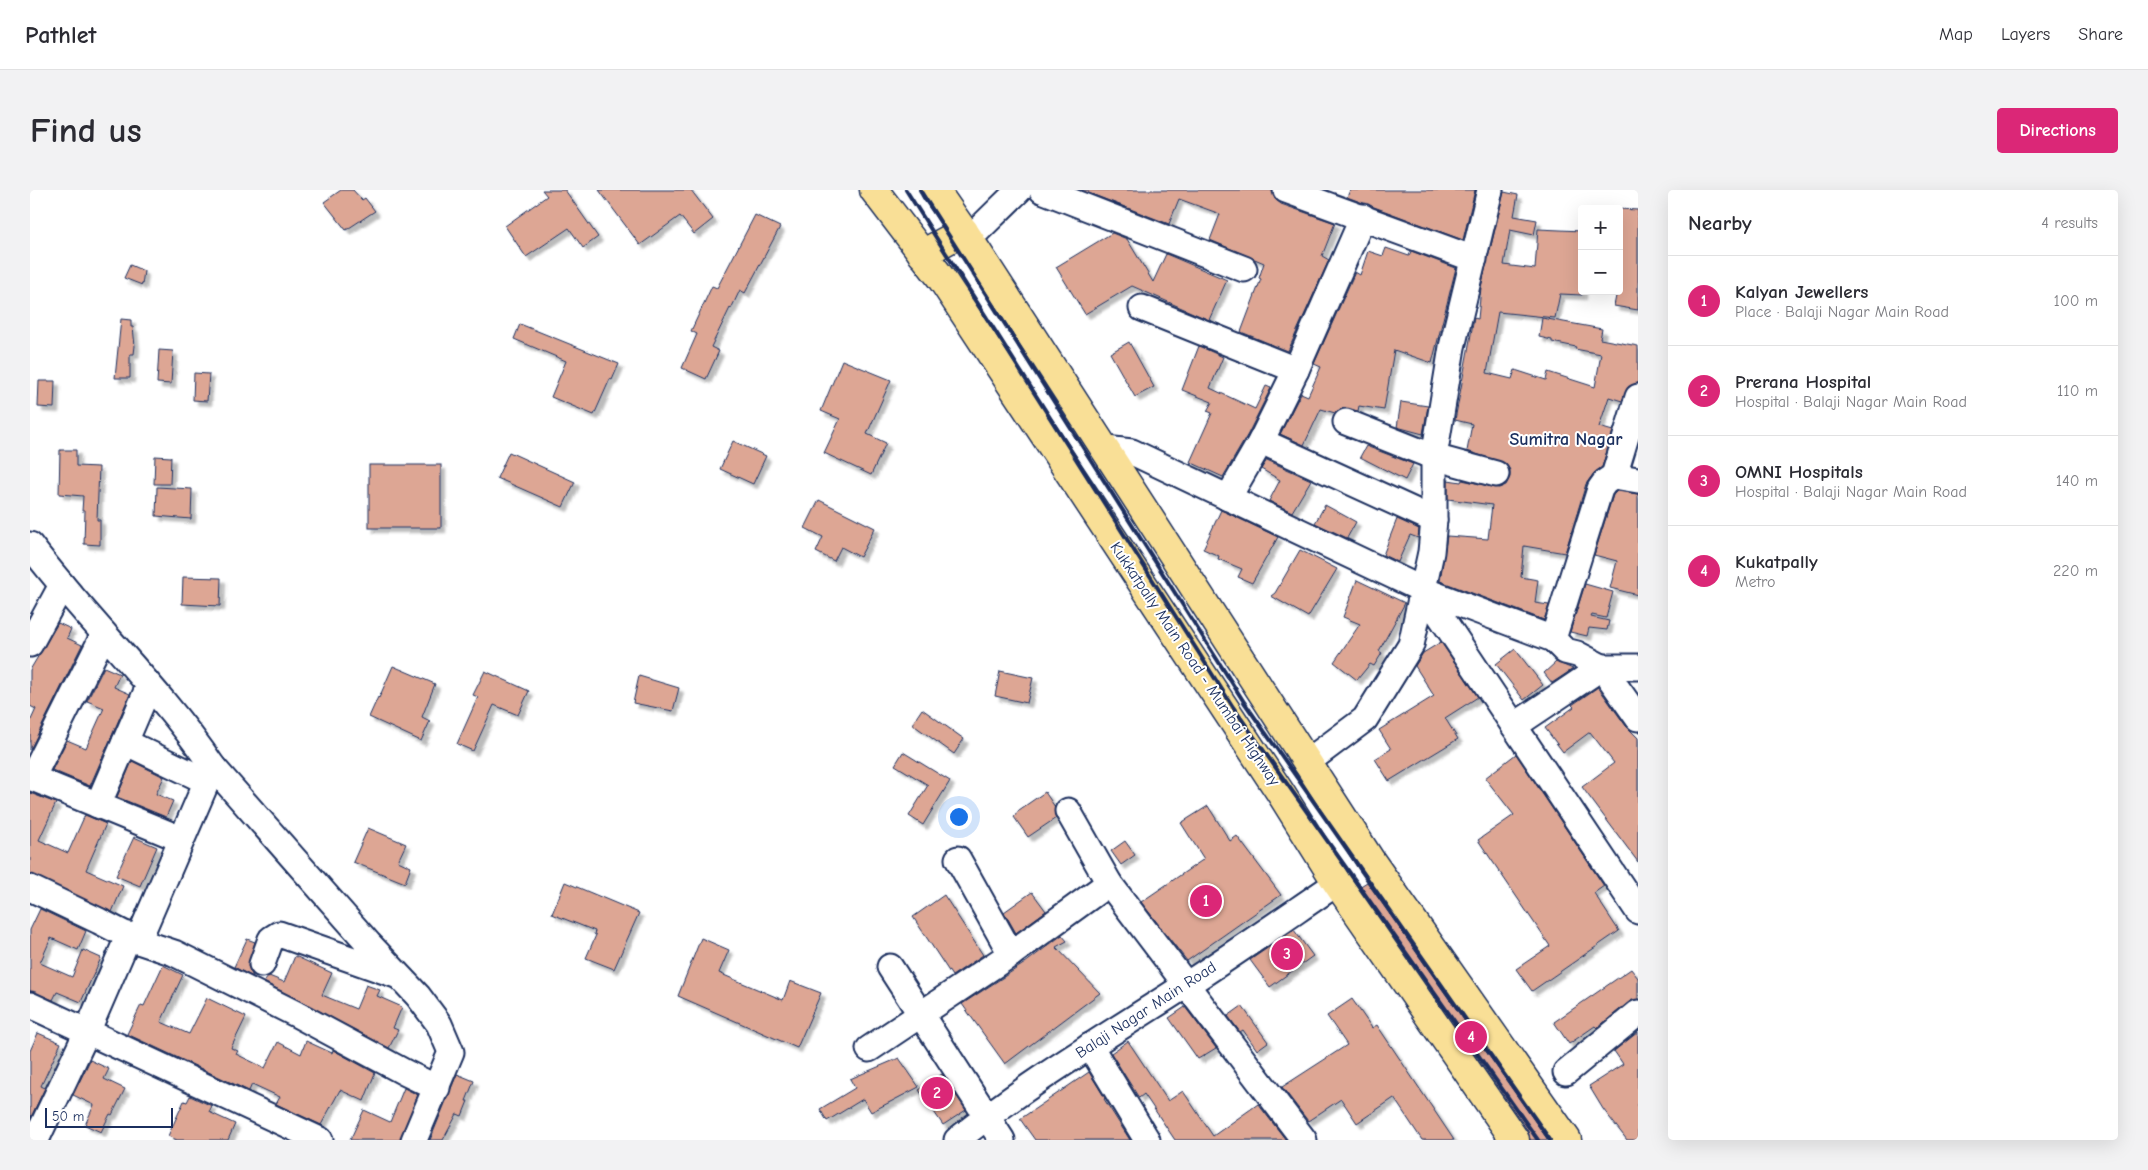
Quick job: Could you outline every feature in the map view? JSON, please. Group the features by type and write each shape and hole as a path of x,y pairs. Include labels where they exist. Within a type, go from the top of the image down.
{"highway":[{"name":"Kukkatpally Main Road - Mumbai Highway","path":"874,190 941,278 1275,784 1337,883 1515,1140"},
{"path":"935,190 1371,861 1567,1140"},
{"path":"922,254 966,235"}],"street":[{"path":"966,235 1019,190"},
{"path":"1042,190 1244,269"},
{"path":"1286,190 1474,259"},
{"path":"1306,763 1365,718 1411,646 1431,552 1434,520 1434,457 1452,348 1490,190"},
{"path":"1228,498 1261,441 1296,370 1363,217"},
{"path":"1142,308 1296,370"},
{"path":"1553,639 1600,489 1605,482 1626,478 1638,397"},
{"path":"1346,422 1434,457 1496,474"},
{"path":"1261,441 1434,520"},
{"path":"1105,449 1132,452 1423,590 1553,639 1565,651 1577,654 1602,667 1638,718"},
{"path":"35,555 194,739 210,774 418,996 439,1024 451,1052 414,1140"},
{"path":"33,632 62,584"},
{"path":"1423,590 1638,911"},
{"path":"104,634 31,777 181,839"},
{"path":"1514,726 1602,667 1638,667"},
{"path":"98,805 149,686"},
{"path":"125,742 210,774"},
{"path":"36,1140 181,839 210,774"},
{"path":"1068,811 1109,883 1304,1140"},
{"path":"958,859 1011,954"},
{"path":"869,1049 1011,954 1109,883"},
{"name":"Balaji Nagar Main Road","path":"958,1140 988,1116 1090,1046 1187,984 1337,883"},
{"path":"30,888 133,938 174,953 437,1088"},
{"path":"262,964 271,939 279,934 399,976"},
{"path":"890,967 1002,1140"},
{"path":"30,1005 87,1032 278,1131 320,1140"},
{"path":"1566,1072 1638,1013"},
{"path":"1090,1046 1148,1140"}],"building":[{"path":"341,190 353,190 362,200 365,198 375,211 346,230 324,202"},
{"path":"542,190 565,190 598,237 583,248 569,228 526,257 505,226 547,196"},
{"path":"599,190 691,190 713,219 694,234 680,216 640,245"},
{"path":"1081,190 1272,190 1275,199 1281,204 1335,223 1322,256 1329,260 1288,351 1241,332 1261,279 1259,278 1264,263 1210,240 1220,214 1179,199 1169,224"},
{"path":"1350,190 1475,190 1463,240 1347,197"},
{"path":"1504,192 1518,195 1514,216 1537,220 1534,235 1510,230 1504,265 1535,269 1538,229 1578,231 1578,295 1560,294 1555,318 1498,312 1487,373 1512,379 1515,370 1546,380 1548,372 1595,387 1601,354 1575,349 1576,347 1539,337 1542,318 1602,329 1600,339 1638,346 1638,383 1628,387 1622,401 1609,397 1599,427 1613,431 1602,467 1594,473 1586,484 1565,553 1524,546 1521,577 1538,580 1535,603 1549,605 1544,620 1440,581 1447,536 1488,539 1492,505 1448,499 1448,480 1461,482 1462,480 1499,488 1506,485 1510,477 1510,470 1506,464 1467,451 1472,424 1455,420 1474,318 1478,319 1481,287"},
{"path":"1623,209 1638,210 1638,310 1614,306 1616,295 1623,295"},
{"path":"755,215 780,227 745,293 740,290 711,347 719,351 706,379 682,368 697,334 691,331 712,286 717,288"},
{"path":"1112,233 1127,239 1153,282 1166,254 1227,280 1209,320 1132,286 1085,314 1056,267"},
{"path":"1386,248 1409,256 1411,251 1456,268 1432,363 1394,350 1384,410 1359,406 1358,411 1344,408 1335,413 1321,409 1304,445 1280,434 1301,393 1308,396 1321,367 1314,364 1355,272 1360,275 1368,251 1383,256"},
{"path":"130,265 144,271 142,285 124,278"},
{"path":"121,319 131,320 131,327 133,327 135,346 134,354 130,354 130,378 115,378"},
{"path":"520,324 619,364 594,415 551,397 566,361 514,339"},
{"path":"1129,342 1154,387 1135,397 1110,353"},
{"path":"1199,346 1223,357 1210,388 1255,409 1266,386 1271,388 1248,434 1223,477 1190,462 1212,413 1207,411 1212,402 1182,390"},
{"path":"159,350 173,351 171,384 157,383"},
{"path":"842,360 891,380 867,434 886,443 871,475 824,453 840,419 821,411"},
{"path":"194,373 209,374 207,401 193,400"},
{"path":"39,381 55,381 54,408 38,407"},
{"path":"1401,402 1428,406 1423,434 1397,427"},
{"path":"733,441 766,456 753,484 720,469"},
{"path":"1366,446 1413,464 1405,480 1360,457"},
{"path":"60,450 76,450 76,466 99,467 97,520 100,520 100,545 84,544 85,511 82,511 83,496 59,494"},
{"path":"509,452 575,482 563,507 497,478"},
{"path":"155,456 171,457 170,484 154,484"},
{"path":"1267,460 1311,480 1292,512 1269,501 1280,480 1261,469"},
{"path":"369,465 441,465 441,528 369,528"},
{"path":"157,487 192,489 191,519 156,516"},
{"path":"1617,491 1638,494 1638,595 1610,588 1617,561 1594,555 1613,495"},
{"path":"819,500 875,528 860,557 841,547 834,561 816,552 823,537 805,528"},
{"path":"1325,505 1356,522 1347,538 1315,523"},
{"path":"1221,510 1278,537 1252,583 1238,577 1242,569 1218,559 1219,556 1203,549"},
{"path":"1397,519 1419,529 1418,538 1410,535 1398,562 1383,555"},
{"path":"1300,550 1337,569 1308,617 1271,596 1275,593"},
{"path":"183,577 221,578 220,606 182,604"},
{"path":"1357,580 1405,603 1379,651 1382,653 1374,666 1370,664 1357,680 1334,662 1360,624 1343,617"},
{"path":"1585,584 1613,592 1606,618 1592,615 1591,617 1609,621 1607,630 1589,628 1587,636 1570,632"},
{"path":"58,623 71,629 67,638 82,645 30,750 30,722 36,709 30,706 30,670"},
{"path":"1441,642 1478,697 1445,718 1458,739 1389,781 1375,759 1391,749 1379,730 1434,696 1415,666 1423,653"},
{"path":"1515,649 1543,685 1524,700 1496,664"},
{"path":"1556,662 1573,669 1552,683 1544,673"},
{"path":"393,666 435,684 422,717 430,721 421,741 369,717"},
{"path":"104,667 120,674 114,687 130,694 90,786 52,770 67,740 86,748 104,708 87,701"},
{"path":"485,671 529,691 518,715 494,705 473,751 457,744 478,697 473,695"},
{"path":"1000,671 1033,678 1027,703 995,696"},
{"path":"639,676 679,688 673,711 633,703"},
{"path":"1598,687 1626,726 1638,738 1638,862 1582,787 1614,763 1590,732 1563,752 1545,728 1574,707 1572,705"},
{"path":"922,709 964,739 954,754 912,724"},
{"path":"903,752 950,781 923,825 909,816 928,785 895,765"},
{"path":"1516,754 1604,886 1594,893 1619,931 1532,991 1516,969 1550,946 1478,840 1514,815 1485,778"},
{"path":"132,761 164,777 156,794 173,801 166,817 117,797"},
{"path":"1045,792 1055,807 1056,818 1028,837 1014,817 1019,810"},
{"path":"30,793 56,803 39,840 68,853 85,815 106,824 86,870 123,886 112,912 30,874"},
{"path":"1208,806 1230,841 1237,836 1281,895 1187,961 1141,902 1204,859 1181,823"},
{"path":"368,828 406,844 398,861 411,867 405,883 353,862"},
{"path":"134,837 157,847 140,886 116,876"},
{"path":"1125,841 1135,855 1121,865 1111,851"},
{"path":"565,882 639,913 614,969 586,958 596,935 594,934 595,931 552,914"},
{"path":"1367,882 1548,1140 1530,1140 1528,1131 1359,887"},
{"path":"1032,892 1046,911 1016,933 1004,912"},
{"path":"944,895 983,955 952,976 913,917"},
{"path":"40,909 86,931 78,950 51,938 40,963 72,977 83,950 101,958 81,1002 57,992 53,1000 30,991 30,930"},
{"path":"1294,930 1313,956 1270,987 1250,960"},
{"path":"1062,935 1067,941 1056,947 1100,993 1005,1064 962,1004 1025,963"},
{"path":"701,938 729,950 719,973 783,1000 790,981 821,993 797,1048 678,996"},
{"path":"247,939 255,942 248,966 253,977 234,967"},
{"path":"295,956 332,973 322,995 356,1009 366,985 380,990 377,996 402,1007 393,1028 398,1030 389,1048 264,982 269,976 284,982"},
{"path":"163,965 183,975 161,1022 189,1034 207,998 246,1017 231,1048 238,1051 236,1054 265,1068 278,1042 301,1054 306,1041 332,1053 333,1050 375,1073 364,1101 340,1090 321,1125 276,1104 280,1097 252,1084 249,1091 127,1034 141,1005 144,1006"},
{"path":"1631,969 1638,978 1638,999 1629,1002 1597,1028 1595,1026 1569,1044 1554,1022"},
{"path":"1352,999 1372,1028 1377,1025 1454,1140 1422,1140 1394,1098 1357,1123 1341,1099 1308,1121 1282,1087 1347,1045 1327,1016"},
{"path":"1242,1006 1268,1042 1257,1050 1243,1030 1240,1032 1228,1016"},
{"path":"1185,1007 1216,1048 1198,1059 1169,1018"},
{"path":"1638,1032 1638,1140 1627,1140 1603,1109 1589,1086 1623,1064 1614,1051"},
{"path":"38,1033 61,1043 41,1086 45,1088 30,1119 30,1051"},
{"path":"1128,1041 1168,1101 1183,1091 1213,1136 1258,1104 1286,1140 1175,1140 1144,1094 1139,1098 1111,1053"},
{"path":"899,1058 919,1087 871,1112 863,1099 827,1121 820,1109 855,1088 850,1079"},
{"path":"90,1060 109,1069 104,1079 125,1089 101,1132 85,1125 94,1105 73,1095"},
{"path":"1089,1072 1130,1140 1035,1140 1020,1119"},
{"path":"457,1074 474,1081 462,1116 457,1114 443,1140 430,1140"},
{"path":"942,1074 966,1110 943,1125 919,1090"},
{"path":"404,1088 418,1095 400,1140 350,1140 364,1110 390,1122"},
{"path":"190,1096 212,1106 209,1112 235,1124 228,1140 177,1140 168,1136 184,1101 187,1102"}],"railway":[{"path":"906,190 1233,707 1538,1140"},
{"path":"920,190 1244,702 1550,1140"}],"place":[{"name":"Kalyan Jewellers","path":"1206,901"},
{"name":"OMNI Hospitals","path":"1287,954"},
{"name":"Kukatpally","path":"1471,1037"},
{"name":"Prerana Hospital","path":"937,1093"}],"district":[{"name":"Sumitra Nagar","path":"1566,439"}]}
